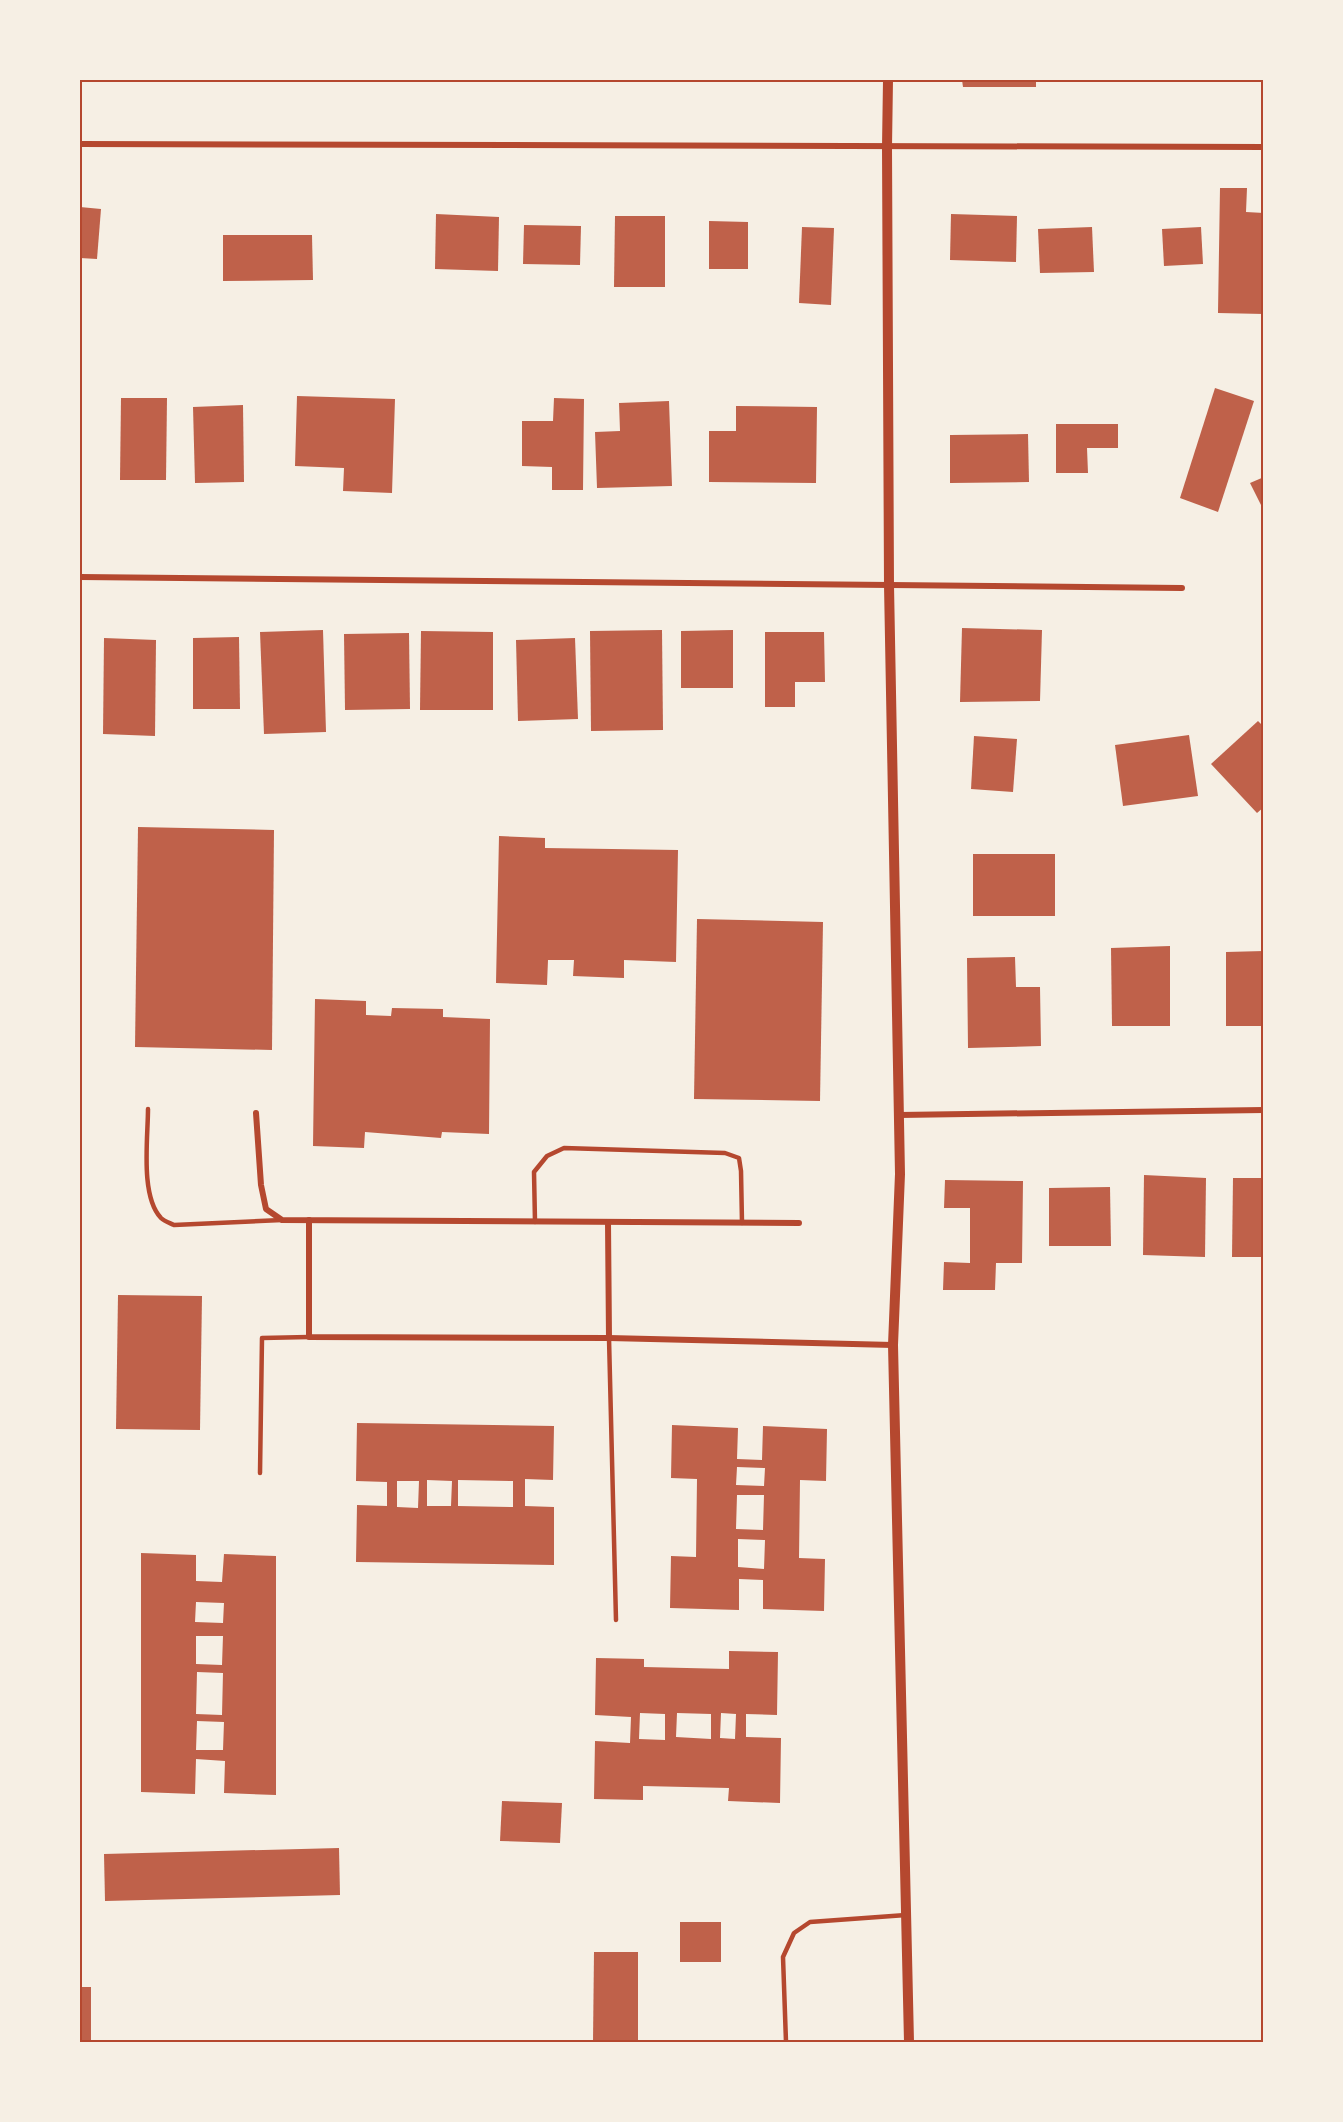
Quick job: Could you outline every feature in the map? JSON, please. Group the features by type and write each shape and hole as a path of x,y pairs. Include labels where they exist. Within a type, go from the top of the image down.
{"street":[{"path":"888,80 889,585 900,1174 893,1345 909,2043"},
{"path":"80,144 1263,147"},
{"path":"80,577 1182,588"},
{"path":"899,1115 1263,1110"},
{"path":"256,1113 261,1185 266,1209 282,1221 799,1223"},
{"path":"309,1221 309,1337 609,1338 893,1345"},
{"path":"608,1222 609,1338"}],"lane":[{"path":"148,1109 148,1184 153,1204 161,1218 174,1224 282,1221"},
{"path":"535,1222 534,1173 547,1156 564,1148 725,1153 739,1158 742,1223"},
{"path":"260,1473 262,1338 309,1337"},
{"path":"609,1338 616,1620"},
{"path":"786,2043 783,1957 794,1933 810,1922 906,1916"}],"building":[{"path":"962,80 1036,80 1036,87 963,87"},
{"path":"1220,188 1247,188 1246,212 1264,213 1264,314 1218,313"},
{"path":"80,207 101,209 97,259 80,258"},
{"path":"436,214 499,217 498,271 435,269"},
{"path":"951,214 1017,216 1016,262 950,260"},
{"path":"615,216 665,216 665,287 614,287"},
{"path":"709,221 748,222 748,269 709,269"},
{"path":"524,225 581,226 580,265 523,264"},
{"path":"802,227 834,228 831,305 799,303"},
{"path":"1092,227 1094,272 1040,273 1038,229"},
{"path":"1201,227 1203,264 1164,266 1162,229"},
{"path":"223,235 312,235 313,280 223,281"},
{"path":"1215,388 1254,401 1218,512 1180,498"},
{"path":"297,396 395,399 392,493 343,491 344,468 295,466"},
{"path":"121,398 167,398 166,480 120,480"},
{"path":"554,398 584,399 583,490 552,490 552,467 522,466 522,421 553,421"},
{"path":"669,401 672,486 597,488 595,432 620,431 619,403"},
{"path":"243,405 244,482 195,483 193,407"},
{"path":"736,406 817,407 816,483 709,482 709,431 736,431"},
{"path":"1056,424 1118,424 1118,448 1087,448 1088,473 1056,473"},
{"path":"1028,434 1029,482 950,483 950,435"},
{"path":"1264,477 1264,511 1250,483"},
{"path":"962,628 1042,630 1040,701 960,702"},
{"path":"323,630 326,732 264,734 260,632"},
{"path":"662,630 663,730 591,731 590,631"},
{"path":"733,630 733,688 681,688 681,631"},
{"path":"421,631 493,632 493,710 420,710"},
{"path":"765,632 824,632 825,682 795,682 795,707 765,707"},
{"path":"409,633 410,709 345,710 344,634"},
{"path":"239,637 240,709 193,709 193,638"},
{"path":"104,638 156,640 155,736 103,734"},
{"path":"575,638 578,719 518,721 516,640"},
{"path":"1258,721 1264,727 1264,807 1257,813 1211,764"},
{"path":"1189,735 1198,796 1123,806 1115,745"},
{"path":"974,736 1017,739 1013,792 971,789"},
{"path":"138,827 274,830 272,1050 135,1047"},
{"path":"80,833 82,833 81,878 80,878"},
{"path":"499,836 545,838 545,848 678,850 676,962 624,960 624,978 573,976 574,960 548,960 547,985 496,983"},
{"path":"973,854 1055,854 1055,916 973,916"},
{"path":"697,919 823,922 820,1101 694,1099"},
{"path":"1170,946 1170,1026 1112,1026 1111,948"},
{"path":"1264,951 1264,1026 1226,1026 1226,952"},
{"path":"1015,957 1016,987 1040,987 1041,1046 968,1048 967,958"},
{"path":"315,999 366,1001 366,1015 391,1016 392,1008 443,1009 443,1017 490,1019 489,1134 442,1132 441,1138 365,1132 364,1148 313,1146"},
{"path":"1144,1175 1206,1178 1205,1257 1143,1255"},
{"path":"1233,1178 1264,1178 1264,1257 1232,1257"},
{"path":"945,1180 1023,1181 1022,1263 996,1263 995,1290 943,1290 944,1262 970,1263 970,1208 944,1208"},
{"path":"1110,1187 1111,1246 1049,1246 1049,1188"},
{"path":"118,1295 202,1296 200,1430 116,1429"},
{"path":"357,1423 554,1426 553,1480 525,1479 525,1506 554,1507 554,1565 356,1562 357,1505 387,1506 387,1482 356,1481","holes":["427,1480 452,1481 451,1506 427,1506","458,1480 513,1481 513,1507 458,1506","397,1481 419,1481 418,1508 397,1507"]},
{"path":"672,1425 738,1428 737,1459 762,1460 763,1426 827,1429 826,1481 800,1480 799,1558 825,1559 824,1611 763,1609 763,1580 739,1579 739,1610 670,1608 671,1556 696,1557 697,1479 671,1478","holes":["737,1467 765,1468 764,1486 736,1485","737,1495 764,1495 763,1530 736,1529","738,1539 765,1540 764,1569 738,1567"]},
{"path":"141,1553 196,1555 196,1581 222,1582 224,1554 276,1556 276,1795 224,1793 225,1761 196,1759 195,1794 141,1792","holes":["196,1602 224,1603 223,1623 195,1622","196,1636 223,1636 222,1665 196,1664","197,1672 223,1673 222,1715 196,1714","197,1721 224,1722 223,1750 196,1750"]},
{"path":"729,1651 778,1652 777,1715 746,1714 746,1737 781,1738 780,1803 728,1801 729,1788 643,1786 643,1800 594,1799 595,1741 630,1743 631,1717 595,1715 596,1658 644,1659 644,1667 729,1669","holes":["640,1713 665,1714 665,1740 639,1739","677,1713 711,1714 711,1739 676,1737","721,1713 736,1714 735,1739 720,1738"]},
{"path":"502,1801 562,1803 560,1843 500,1841"},
{"path":"339,1848 340,1895 105,1901 104,1854"},
{"path":"680,1922 721,1922 721,1962 680,1962"},
{"path":"594,1952 638,1952 638,2042 593,2042"},
{"path":"80,1987 91,1987 91,2042 80,2042"}]}
